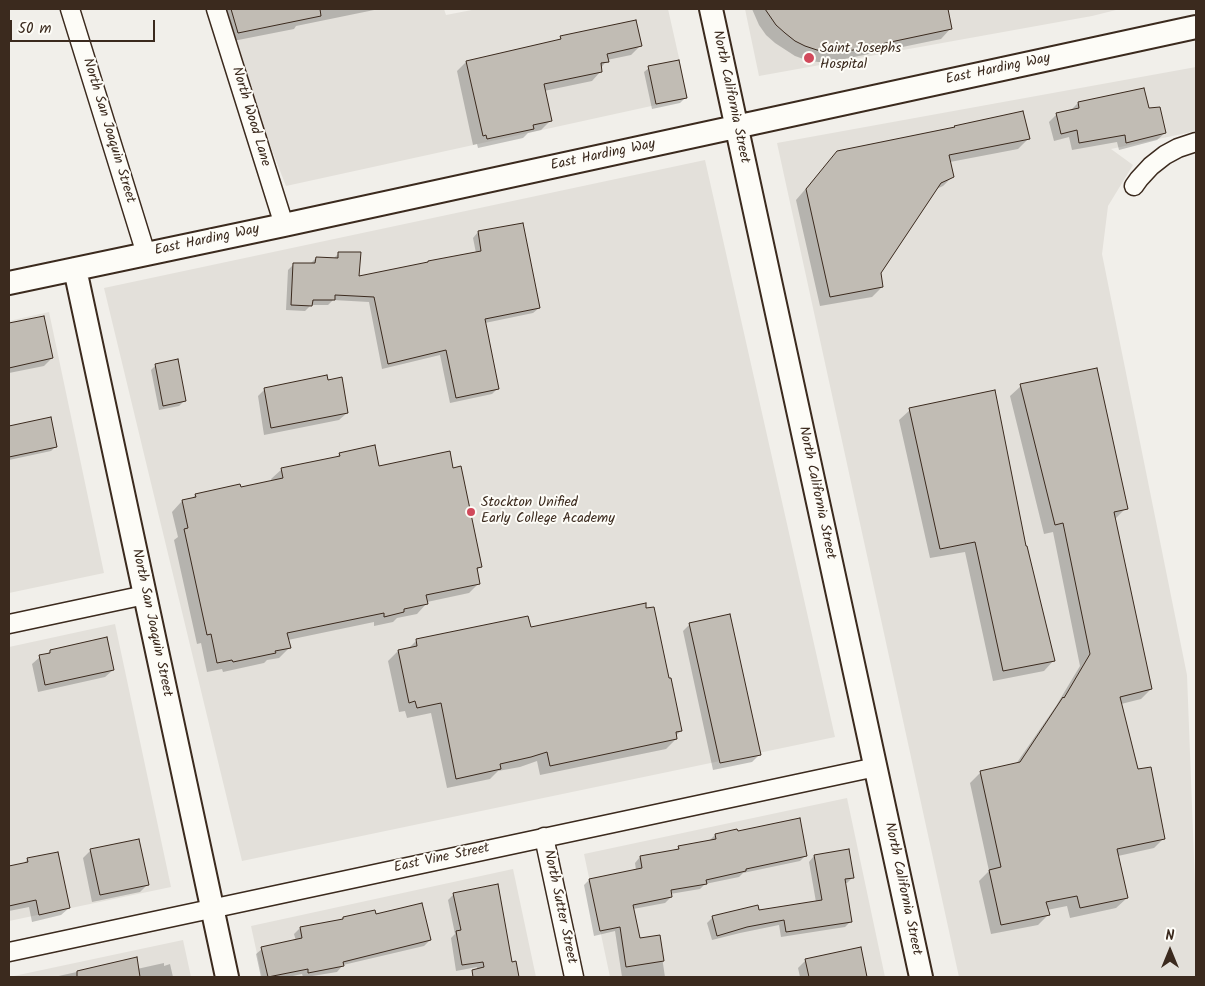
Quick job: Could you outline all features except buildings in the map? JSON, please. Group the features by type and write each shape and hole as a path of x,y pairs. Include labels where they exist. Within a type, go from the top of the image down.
{"street":[{"name":"North San Joaquin Street","path":"70,9 146,254"},
{"name":"North Wood Lane","path":"216,9 284,225"},
{"name":"North California Street","path":"711,9 921,977"},
{"name":"East Harding Way","path":"9,283 1196,27"},
{"path":"1134,186 1151,166 1166,155 1178,148 1196,142"},
{"name":"North San Joaquin Street","path":"74,269 227,977"},
{"path":"9,624 145,595"},
{"name":"East Vine Street","path":"9,952 876,767"},
{"name":"North Sutter Street","path":"544,837 574,977"}],"shaded area":[{"path":"223,9 444,9 446,15 477,9 668,9 688,98 286,186 242,74"},
{"name":"Saint Josephs Hospital","path":"745,9 1120,9 1092,16 759,76"},
{"path":"1196,67 1196,131 1111,149 1133,165 1108,206 1102,254 1187,675 1196,910 1196,977 959,977 777,143"},
{"name":"Stockton Unified Early College Academy","path":"705,160 835,737 242,861 104,288"},
{"path":"49,312 104,573 9,593 9,321"},
{"path":"115,624 171,887 9,921 9,647"},
{"path":"847,798 885,977 610,977 584,854"},
{"path":"513,869 536,977 262,977 251,926"},
{"path":"183,940 191,977 9,977"}],"place":[{"name":"Saint Josephs Hospital","path":"809,58"},
{"name":"Stockton Unified Early College Academy","path":"471,512"}]}
